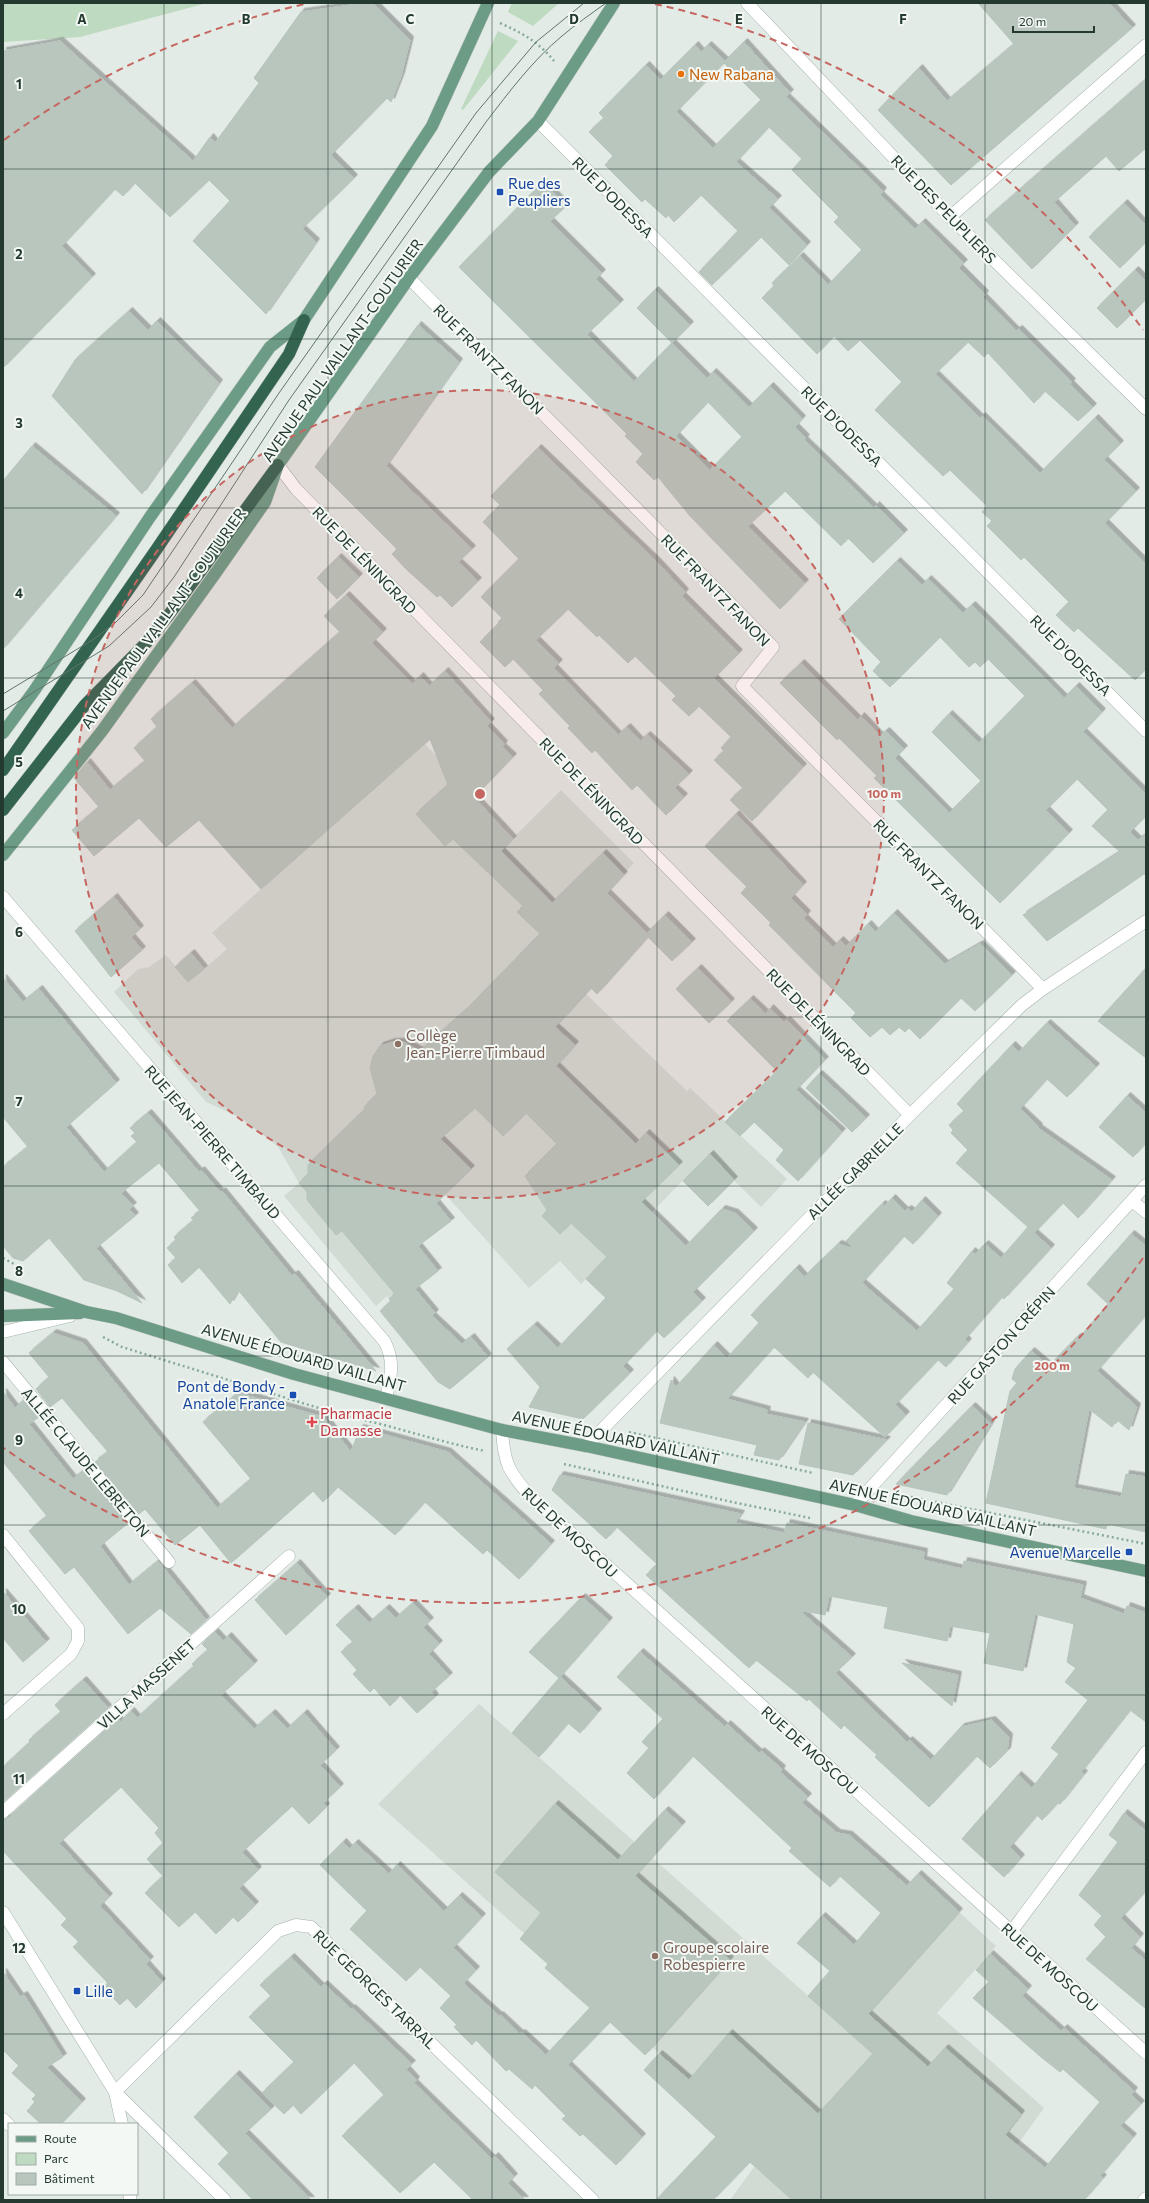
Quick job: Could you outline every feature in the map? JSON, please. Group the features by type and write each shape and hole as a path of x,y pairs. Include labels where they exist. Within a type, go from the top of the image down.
{"highway":[{"path":"3,770 156,550 289,354 304,320"},
{"path":"3,810 85,705 147,642 168,616 278,465"}],"main road":[{"path":"3,733 34,691 150,517 270,347 304,320 432,126 488,3"},
{"name":"AVENUE PAUL VAILLANT-COUTURIER","path":"3,855 102,731 217,571 265,502 278,465 409,278 489,172 538,121 614,3"},
{"name":"AVENUE ÉDOUARD VAILLANT","path":"3,1284 86,1312 116,1318 294,1374 502,1430 586,1446 855,1505 911,1521 1146,1571"},
{"name":"AVENUE ÉDOUARD VAILLANT","path":"3,1316 86,1312"}],"street":[{"name":"RUE DES PEUPLIERS","path":"747,3 950,217 1146,409"},
{"path":"950,217 1146,45"},
{"name":"RUE D'ODESSA","path":"538,121 1146,731"},
{"name":"RUE FRANTZ FANON","path":"409,278 773,648 742,686 1043,989"},
{"name":"RUE DE LÉNINGRAD","path":"278,465 296,490 910,1115"},
{"name":"RUE JEAN-PIERRE TIMBAUD","path":"3,897 385,1342 392,1361 392,1373 386,1398"},
{"name":"ALLÉE GABRIELLE","path":"586,1446 910,1115 1022,1005 1043,989 1146,921"},
{"name":"RUE GASTON CRÉPIN","path":"855,1505 1146,1185"},
{"path":"1132,1201 1146,1212"},
{"path":"3,1332 86,1312"},
{"name":"ALLÉE CLAUDE LEBRETON","path":"3,1362 169,1562"},
{"name":"RUE DE MOSCOU","path":"502,1430 504,1455 513,1478 530,1496 1146,2053"},
{"path":"3,1535 78,1628 78,1641 71,1654 3,1714"},
{"name":"VILLA MASSENET","path":"3,1812 289,1556"},
{"path":"1011,1932 1146,1752"},
{"path":"3,1912 115,2092 225,2200"},
{"name":"RUE GEORGES TARRAL","path":"115,2092 278,1931 296,1925 311,1927 593,2200"},
{"path":"115,2092 122,2123"}],"path":[{"path":"500,23 525,34 546,51 556,63"},
{"path":"3,1258 23,1270"},
{"path":"604,1427 819,1475"},
{"path":"872,1487 1146,1544"}],"shaded area":[{"name":"Collège Jean-Pierre Timbaud","path":"424,743 513,838 561,790 634,863 585,914 622,955 586,994 687,1091 690,1088 787,1179 761,1207 708,1155 581,1284 560,1261 529,1288 445,1194 405,1231 432,1263 389,1299 387,1296 376,1306 284,1196 299,1183 278,1147 243,1119 206,1102 114,992 138,969 149,967 166,955 189,982 227,949 212,933"},
{"name":"Groupe scolaire Robespierre","path":"479,1704 850,2033 959,1912 996,1946 937,2013 1044,2108 978,2200 730,2200 767,2149 378,1804"}],"green space":[{"path":"3,3 207,3 80,37 3,42"},
{"path":"512,3 559,3 533,26 508,12"},
{"path":"498,31 518,41 463,110 461,109"}],"building":[{"path":"373,3 410,40 401,76 391,102 387,98 331,155 354,178 302,229 316,242 266,314 193,241 230,201 209,180 170,217 135,183 123,196 115,189 62,246 92,277 3,368 3,51 60,41 193,161 210,137 215,143 259,83 254,78 301,12"},
{"path":"978,3 1109,3 1132,28 951,185 878,110 919,68 947,101 1014,44"},
{"path":"744,42 790,93 786,97 883,191 880,195 915,229 922,222 964,263 959,268 985,294 983,297 1016,331 1019,329 1072,382 1070,384 1093,407 1078,421 1045,391 1034,403 988,353 984,357 968,342 935,374 980,418 982,416 1040,473 1095,418 1120,444 1104,460 1136,491 1105,523 1146,564 1146,669 1135,680 1078,628 1074,632 1056,615 1069,602 1024,557 1021,560 987,526 992,521 982,512 987,506 950,470 943,476 875,410 902,382 860,340 848,351 834,336 817,354 762,298 774,286 772,283 800,256 828,285 862,250 834,222 839,217 792,170 802,159 769,127 736,162 778,199 769,208 807,245 789,265 761,237 712,285 699,272 738,231 701,195 674,222 668,215 666,218 645,199 642,202 605,165 613,156 589,132 604,118 599,113 646,65 660,80 695,45 701,52 708,45 725,61","holes":["724,63 761,100 713,148 676,112"]},
{"path":"1146,79 1146,148 1119,171 1106,156 1054,202 1075,226 1032,269 985,220"},
{"path":"543,182 566,206 550,221 602,273 596,279 620,303 587,334 634,382 672,343 707,378 713,372 749,407 770,386 802,419 795,427 806,438 804,440 874,508 876,505 904,533 873,563 848,538 841,546 785,491 748,526 805,583 780,609 690,516 658,477 654,480 636,462 643,454 625,436 627,434 459,267","holes":["708,402 742,437 710,470 676,436"]},
{"path":"1124,203 1146,226 1146,242 1120,268 1089,237"},
{"path":"1135,270 1146,281 1146,299 1117,328 1097,308"},
{"path":"655,290 690,325 672,343 637,308"},
{"path":"129,311 148,330 157,321 219,383 142,494 52,396 75,360"},
{"path":"418,325 459,362 386,466 472,549 458,562 478,581 452,607 440,595 437,597 406,569 392,554 397,549 315,467"},
{"path":"32,446 116,516 3,649 3,481"},
{"path":"538,448 656,561 685,592 682,596 739,653 714,678 803,767 752,821 730,800 743,788 714,760 724,751 721,748 731,737 699,706 689,716 672,700 676,696 635,656 628,663 599,635 597,637 568,609 536,640 559,663 554,668 618,735 627,727 640,741 647,735 689,774 674,788 684,797 666,815 637,785 632,790 595,750 592,753 568,728 570,726 539,694 543,690 513,659 505,667 480,642 502,618 481,597 519,559 483,522 500,505 491,496"},
{"path":"338,557 359,577 337,599 317,578"},
{"path":"897,561 922,585 928,579 963,613 972,605 1064,698 1076,686 1102,712 1083,732 1146,794 1146,816 1130,832 1138,840 1146,835 1146,876 1144,874 1047,941 1023,915 1120,852 1092,826 1108,810 1077,779 1046,810 1069,833 1000,903 874,778 877,776 839,738 837,740 780,683 801,663 858,720 861,716 880,736 886,731 904,749 895,758 949,813 981,781 932,732 949,714 979,743 1025,696 988,659 980,667 975,662 969,667 940,637 890,687 873,671 881,662 839,619"},
{"path":"346,595 383,632 372,643 412,684 420,676 429,686 445,671 491,722 487,726 504,744 502,747 513,757 474,797 513,839 501,851 552,903 603,853 624,875 607,893 647,933 665,915 692,942 672,961 648,937 597,994 591,988 555,1027 575,1045 556,1066 636,1144 646,1133 679,1165 641,1202 686,1246 722,1209 735,1213 754,1231 693,1292 702,1301 664,1338 657,1331 623,1366 630,1373 583,1419 529,1407 540,1387 507,1349 534,1325 558,1348 606,1298 586,1279 607,1257 571,1223 560,1234 542,1216 547,1210 525,1176 557,1144 526,1113 503,1136 475,1108 440,1139 471,1169 436,1203 451,1221 418,1246 438,1271 415,1289 435,1313 432,1316 462,1344 471,1337 488,1357 450,1389 438,1382 380,1311 391,1301 389,1299 395,1294 342,1231 336,1235 307,1200 307,1192 299,1183 308,1174 308,1165 365,1109 364,1107 377,1094 370,1068 373,1056 380,1046 392,1042 403,1042 420,1051 466,1010 540,934 517,912 523,906 453,839 445,846 416,814 448,785 430,739 261,889 199,820 166,847 139,818 94,856 72,830 99,807 74,778 87,762 110,790 145,761 134,748 157,727 151,719 192,683 232,728 340,632 324,616"},
{"path":"736,814 803,885 791,898 807,914 804,918 833,947 840,940 846,946 868,924 875,932 894,913 945,964 980,944 1012,975 975,1011 961,998 920,1039 909,1028 905,1032 899,1027 890,1035 882,1027 870,1037 851,1018 856,1013 769,925 771,923 741,893 747,887 705,846"},
{"path":"114,897 140,929 131,937 142,950 111,977 75,931"},
{"path":"191,953 204,969 188,982 175,967"},
{"path":"698,968 731,1002 709,1023 676,989"},
{"path":"1146,968 1146,1058 1098,1021"},
{"path":"3,978 23,1002 39,989 116,1083 66,1127 104,1172 137,1142 131,1136 135,1133 130,1128 148,1113 199,1172 201,1170 221,1193 222,1191 292,1276 295,1274 376,1371 281,1342 238,1290 230,1304 199,1267 182,1283 168,1265 176,1258 167,1248 176,1240 174,1237 194,1220 191,1218 200,1211 159,1163 121,1193 133,1206 129,1209 135,1216 96,1248 142,1303 117,1291 84,1280 49,1238 23,1261 13,1258 3,1246 3,1167 28,1147 3,1117"},
{"path":"750,999 766,1014 770,1008 784,1022 787,1020 825,1060 796,1090 842,1132 798,1181 776,1160 784,1150 754,1122 740,1136 725,1122 777,1071 727,1021"},
{"path":"1047,1023 1096,1067 1067,1097 1047,1079 1020,1109 1039,1127 1038,1128 1112,1180 1078,1218 1063,1203 1034,1233 1051,1248 1004,1299 1002,1297 965,1339 968,1342 946,1367 938,1360 895,1405 906,1415 885,1437 813,1372 808,1378 774,1347 727,1399 767,1410 766,1414 805,1422 779,1460 754,1455 757,1445 660,1423 671,1380 676,1387 714,1345 727,1358 759,1323 751,1315 796,1268 804,1277 838,1244 854,1249 846,1241 882,1204 885,1206 892,1198 905,1211 908,1209 912,1212 922,1200 938,1216 913,1244 904,1236 862,1283 917,1331 954,1289 947,1283 972,1251 975,1254 985,1244 1001,1258 1028,1227 956,1163 968,1150 951,1133 953,1130 949,1125 964,1111 957,1104 1012,1045 1019,1052"},
{"path":"819,1074 866,1118 852,1132 806,1088"},
{"path":"1127,1096 1146,1113 1146,1143 1133,1157 1099,1127"},
{"path":"710,1154 734,1180 708,1206 683,1181"},
{"path":"1131,1234 1146,1246 1146,1315 1097,1371 1137,1407 1129,1430 1117,1420 1112,1427 1089,1409 1074,1488 1121,1497 1126,1474 1146,1477 1146,1532 1107,1524 1106,1529 986,1503 1010,1391 1017,1383 1012,1379 1015,1369 1031,1351 1049,1366 1077,1337 1079,1338 1108,1304 1087,1284"},
{"path":"53,1333 83,1343 217,1508 251,1479 203,1422 238,1393 323,1417 351,1452 360,1428 448,1452 551,1544 519,1579 487,1550 483,1554 425,1502 395,1535 338,1487 323,1502 313,1491 231,1563 200,1525 175,1545 145,1509 139,1514 95,1462 108,1452 62,1398 50,1407 36,1389 49,1377 29,1353"},
{"path":"3,1392 15,1408 24,1400 39,1417 29,1424 73,1479 84,1471 127,1524 100,1546 129,1585 158,1561 206,1620 191,1634 160,1608 128,1634 74,1567 65,1574 29,1531 47,1516 3,1462"},
{"path":"972,1406 991,1424 947,1495 896,1484"},
{"path":"808,1423 887,1440 853,1475 799,1464"},
{"path":"560,1475 741,1514 735,1523 784,1533 787,1523 924,1552 923,1560 962,1569 964,1561 1083,1585 1080,1598 1124,1614 1127,1606 1146,1613 1146,1722 1130,1710 1081,1772 1084,1774 1060,1804 1058,1803 1042,1820 1037,1815 1010,1847 1021,1858 1004,1877 962,1839 1018,1775 1032,1788 1059,1754 1051,1748 1088,1700 1065,1682 1076,1668 1067,1662 1074,1624 1035,1614 1023,1671 984,1663 990,1633 950,1626 947,1641 884,1628 888,1607 829,1596 825,1615 799,1610 852,1657 835,1673 907,1742 909,1740 931,1760 961,1727 992,1720 1009,1737 1007,1751 990,1768 977,1756 929,1807 875,1757 877,1755 844,1725 841,1729 809,1699 807,1701 756,1660 749,1668 646,1575 657,1564 617,1527 606,1539 552,1490"},
{"path":"297,1563 327,1597 286,1635 255,1600"},
{"path":"3,1592 46,1642 23,1662 3,1638"},
{"path":"582,1597 609,1621 559,1678 529,1652"},
{"path":"413,1603 430,1621 423,1627 439,1644 429,1654 449,1676 431,1692 435,1697 417,1713 400,1695 390,1706 374,1688 370,1692 353,1674 357,1670 341,1652 353,1642 336,1625 355,1608 369,1623 386,1608 396,1618"},
{"path":"215,1632 223,1641 228,1636 254,1664 221,1695 254,1729 272,1713 287,1729 304,1713 336,1750 320,1765 340,1787 323,1803 326,1807 309,1824 292,1806 242,1852 258,1870 239,1888 255,1905 238,1922 233,1917 216,1934 195,1912 179,1927 145,1893 163,1876 147,1859 163,1843 155,1833 159,1828 121,1787 59,1843 109,1897 100,1906 150,1960 146,1964 162,1982 136,2008 127,1998 120,2005 103,1987 108,1983 73,1947 79,1942 61,1925 67,1919 3,1851 3,1819 8,1818 118,1719 120,1722 131,1711 137,1718 194,1666 192,1664 208,1650 202,1644"},
{"path":"640,1652 725,1727 727,1724 759,1753 761,1751 782,1769 780,1772 808,1797 802,1803 837,1833 849,1835 907,1886 918,1874 959,1912 868,2014 928,2067 945,2048 1021,2114 1005,2135 1045,2168 1100,2102 1063,2069 1060,2072 1041,2057 973,1998 989,1982 976,1970 990,1954 1028,1989 1022,1996 1061,2031 1064,2028 1134,2091 1131,2095 1141,2104 1120,2126 1133,2137 1100,2176 1103,2178 1084,2200 792,2200 750,2162 713,2200 656,2200 716,2137 644,2070 659,2054 689,2080 729,2033 818,2114 873,2054 808,1996 830,1971 797,1943 822,1916 854,1945 881,1913 840,1876 830,1887 789,1851 792,1848 693,1756 654,1799 627,1773 649,1748 642,1742 663,1719 617,1677"},
{"path":"902,1663 958,1675 952,1706 934,1691"},
{"path":"560,1677 598,1712 580,1733 568,1723 539,1757 512,1733"},
{"path":"83,1680 108,1708 3,1802 3,1767 30,1742 29,1740 61,1712 55,1705"},
{"path":"555,1804 618,1860 665,1810 682,1825 635,1876 730,1960 645,2055 610,2022 568,2065 642,2137 616,2165 583,2134 580,2136 562,2119 566,2116 535,2085 532,2089 509,2069 506,2071 476,2040 472,2045 454,2027 457,2025 440,2008 451,1996 420,1967 406,1981 350,1929 367,1911 320,1865 343,1842 349,1849 355,1843 389,1874 397,1865 444,1911 459,1896 482,1917 453,1948 476,1970 463,1983 499,2016 500,2015 520,2034 522,2033 546,2055 590,2008 545,1968 548,1964 520,1939 541,1913 495,1872"},
{"path":"1124,1813 1146,1831 1146,1891 1121,1918 1140,1937 1131,1948 1146,1961 1146,2009 1086,1959 1106,1937 1094,1925 1102,1916 1079,1895 1118,1842 1109,1835"},
{"path":"291,1957 321,1987 324,1984 412,2064 406,2069 416,2080 414,2083 492,2159 495,2156 514,2177 508,2183 525,2200 473,2200 434,2162 400,2193 342,2136 384,2095 354,2063 301,2114 293,2105 284,2114 262,2093 294,2062 249,2017 271,1996 260,1985"},
{"path":"3,1972 20,1997 24,1995 63,2057 47,2067 82,2102 62,2123 40,2123 27,2111 35,2102 32,2099 36,2095 12,2073 19,2066 3,2050"},
{"path":"236,2074 271,2109 245,2133 311,2200 253,2200 218,2164 229,2153 194,2117"}],"tram line":[{"path":"3,694 94,639 115,623 143,595 279,393 476,113 536,42 584,3"},
{"path":"3,711 109,646 151,607 174,577 289,400 486,122 522,77 551,45 606,3"}],"place":[{"name":"New Rabana","path":"681,74"},
{"name":"Rue des Peupliers","path":"500,192"},
{"name":"Collège Jean-Pierre Timbaud","path":"398,1044"},
{"name":"Pont de Bondy - Anatole France","path":"293,1395"},
{"name":"Pharmacie Damasse","path":"312,1422"},
{"name":"Avenue Marcelle","path":"1129,1552"},
{"name":"Groupe scolaire Robespierre","path":"655,1956"},
{"name":"Lille","path":"77,1991"}]}
